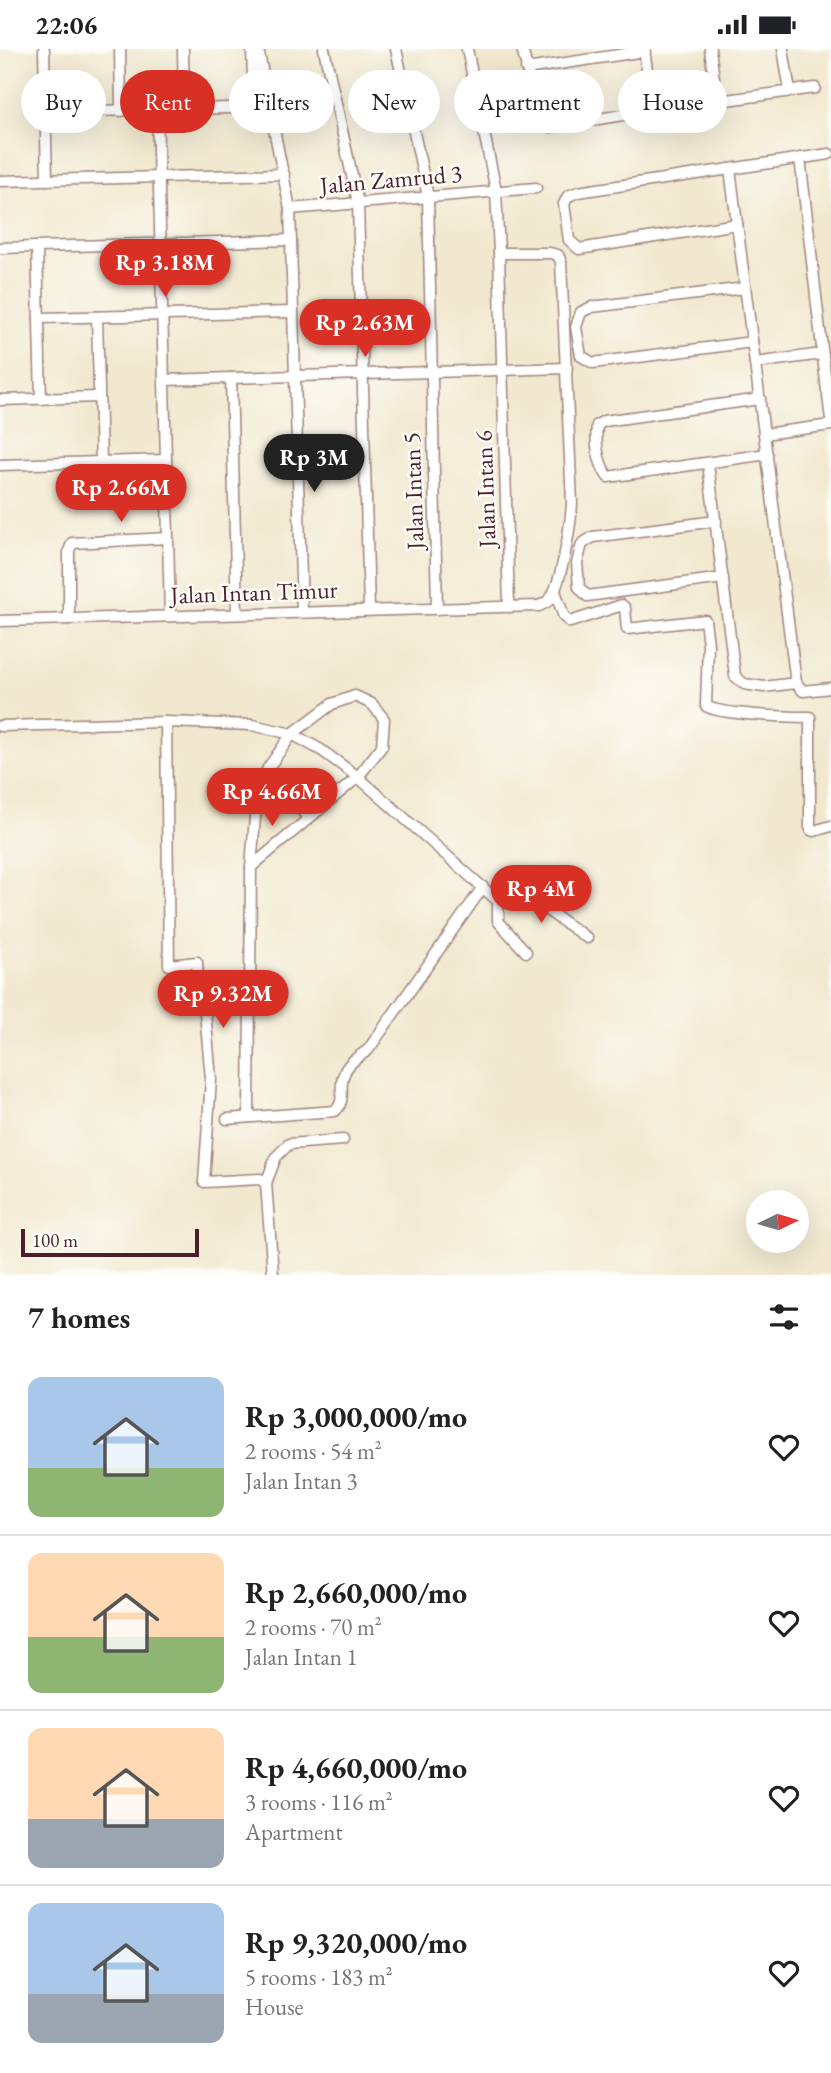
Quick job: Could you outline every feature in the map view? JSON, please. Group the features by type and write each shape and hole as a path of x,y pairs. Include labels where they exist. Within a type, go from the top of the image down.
{"street":[{"path":"44,49 45,70"},
{"path":"120,49 120,70"},
{"path":"183,49 183,70"},
{"path":"252,49 253,70"},
{"path":"258,49 262,70"},
{"path":"324,49 358,203 369,610"},
{"name":"Jalan Intan 5","path":"396,49 428,197 437,609"},
{"path":"467,49 496,191"},
{"path":"522,49 540,118 544,124 550,127 618,116"},
{"path":"710,49 713,70"},
{"path":"783,49 790,91"},
{"path":"526,69 644,50 647,70"},
{"path":"727,100 815,87"},
{"path":"46,133 47,180"},
{"path":"158,133 170,615"},
{"path":"275,133 284,174 291,240 302,612"},
{"path":"737,224 579,249 569,240 564,204 568,196 578,192 829,154"},
{"path":"800,158 822,354 827,391 831,390"},
{"path":"730,169 796,683 803,691 831,688"},
{"path":"0,181 284,174"},
{"name":"Jalan Zamrud 3","path":"289,209 537,188"},
{"name":"Jalan Zamrud 3","path":"496,191 503,370"},
{"path":"0,248 291,240"},
{"path":"37,247 41,399"},
{"path":"499,253 550,253 558,255 561,262 572,503 571,521 555,591 564,617 570,622 622,605 625,608 627,629 705,620 708,644 706,706 711,710 737,713 810,717 810,827 814,831 831,826"},
{"path":"745,288 592,307 581,312 576,327 582,356 593,363 752,342"},
{"path":"39,318 293,311"},
{"path":"97,317 101,462"},
{"path":"755,363 822,354"},
{"path":"164,380 566,368"},
{"name":"Jalan Intan 6","path":"503,370 509,607"},
{"path":"230,378 237,614"},
{"path":"764,434 831,422 828,396 831,396"},
{"path":"0,400 99,397"},
{"path":"760,399 604,421 597,425 596,433 601,467 608,477 767,454"},
{"path":"0,465 166,460"},
{"path":"708,464 736,676 744,684 764,687 796,683"},
{"path":"716,521 593,537 582,544 577,563 579,587 587,596 723,578"},
{"path":"69,619 69,551 72,543 168,538"},
{"name":"Jalan Intan Timur","path":"0,621 539,606 548,602 555,591"},
{"path":"249,1117 251,867 257,793 266,773 292,734 332,703 355,695 372,704 384,719 382,747 358,777 251,867"},
{"path":"0,726 166,722 252,725 292,734 321,750 358,777 483,887 498,901 498,921 526,952"},
{"path":"166,722 169,965 197,962 198,979 202,979 211,1079 204,1182 260,1179 265,1183"},
{"path":"266,773 308,817"},
{"path":"227,1119 335,1111 340,1107 344,1073 368,1050 483,887"},
{"path":"498,901 528,897 587,938"},
{"path":"273,1275 265,1183 276,1157 289,1144 343,1140"}]}
